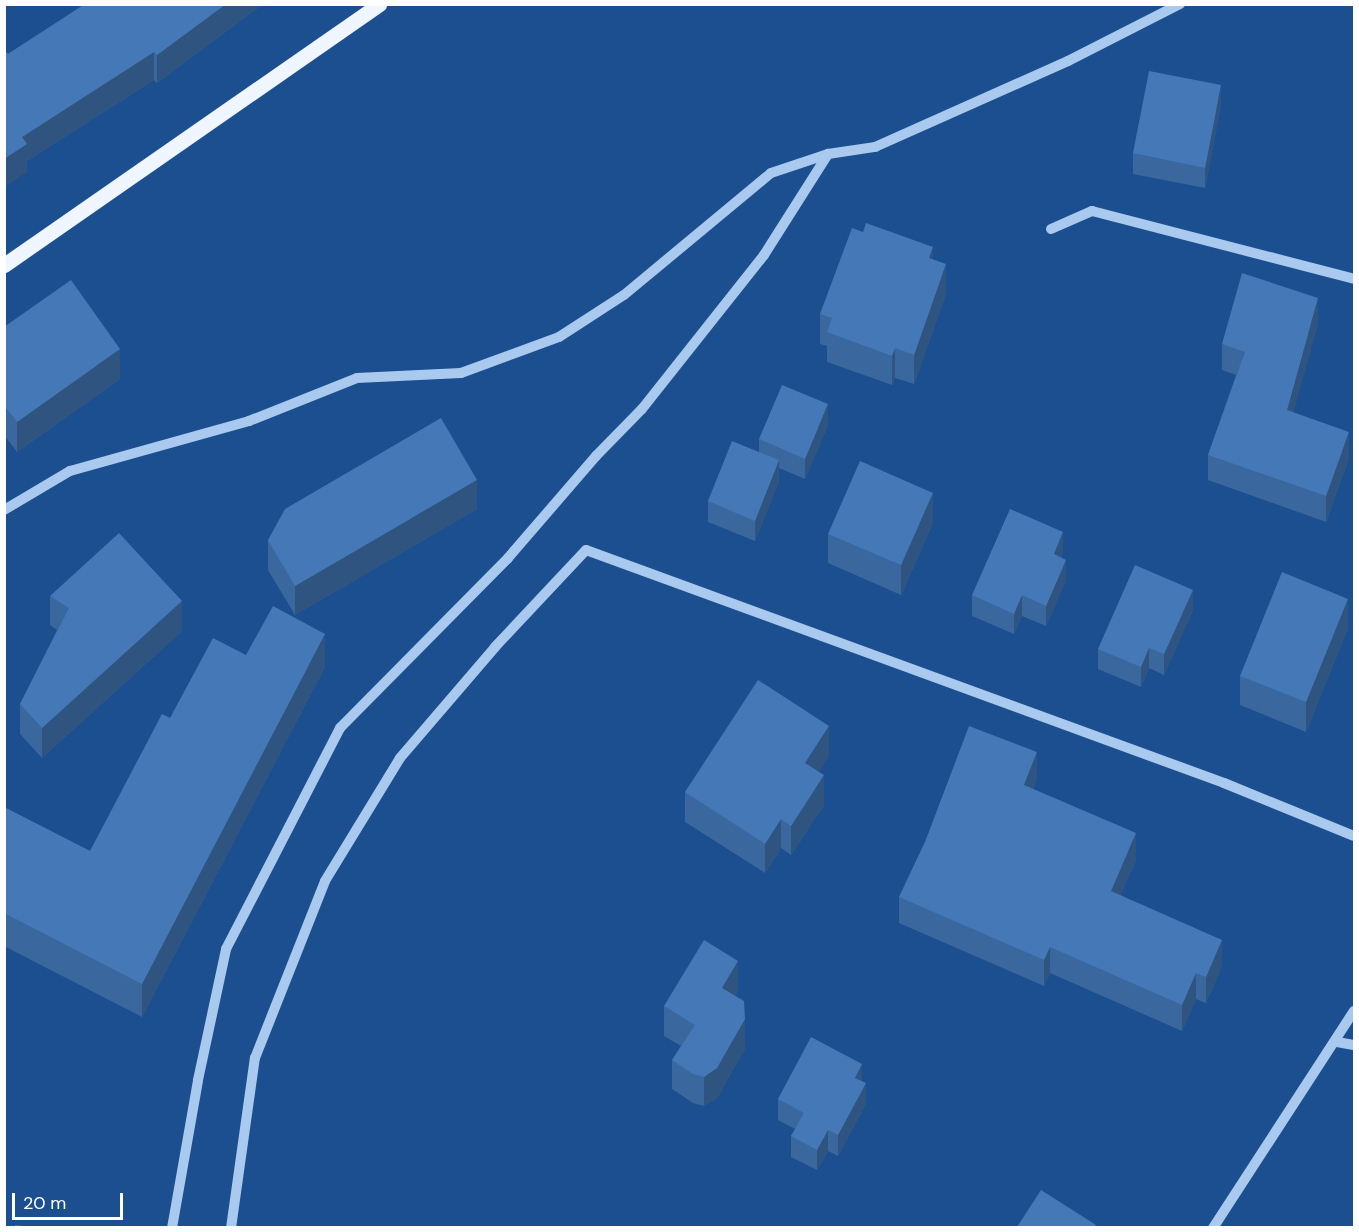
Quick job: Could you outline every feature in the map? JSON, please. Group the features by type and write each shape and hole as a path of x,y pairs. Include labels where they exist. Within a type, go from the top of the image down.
{"main road":[{"path":"4,265 379,4"}],"street":[{"path":"4,510 70,471 249,421 357,378 461,373 559,337 624,296 771,173 828,154 875,147 1068,62 1180,4"},
{"path":"172,1227 198,1080 226,949 340,728 508,558 596,456 642,409 764,255 828,154"},
{"path":"1051,229 1092,212 1354,279"},
{"path":"231,1227 255,1058 325,881 400,758 495,647 586,550 1224,783 1354,836"},
{"path":"1213,1227 1336,1042 1354,1011"},
{"path":"1336,1042 1354,1045"}],"building":[{"path":"85,4 226,4 157,55 154,52 22,137 27,144 4,159 4,49 8,54"},
{"path":"1149,71 1221,85 1205,168 1133,153"},
{"path":"866,223 933,247 929,258 946,264 914,355 895,348 892,356 827,332 832,318 820,314 852,228 863,232"},
{"path":"1242,273 1318,298 1287,410 1349,432 1326,496 1208,455 1245,352 1222,344"},
{"path":"71,280 120,349 17,422 4,405 4,327"},
{"path":"782,385 828,404 805,459 759,439"},
{"path":"441,418 477,480 295,586 268,540 285,509"},
{"path":"732,441 779,460 755,521 708,501"},
{"path":"860,461 933,493 901,565 828,534"},
{"path":"1010,509 1063,532 1054,554 1066,560 1046,606 1022,595 1014,614 972,595"},
{"path":"119,533 182,601 42,728 20,704 69,608 50,596"},
{"path":"1135,565 1193,590 1164,654 1149,648 1141,667 1098,649"},
{"path":"1282,572 1348,599 1306,702 1240,676"},
{"path":"273,606 325,634 142,984 4,913 4,807 90,851 162,714 170,718 213,638 246,655"},
{"path":"758,680 829,726 805,763 824,775 791,826 781,819 765,844 685,792"},
{"path":"969,726 1037,752 1024,785 1136,833 1111,891 1222,940 1206,977 1196,973 1182,1005 1050,947 1044,960 899,897 925,842"},
{"path":"704,940 738,961 722,988 744,1001 745,1019 717,1068 704,1077 693,1074 672,1060 695,1025 664,1006"},
{"path":"811,1037 862,1064 855,1078 866,1083 838,1135 828,1130 817,1150 791,1136 804,1113 778,1099"},
{"path":"1041,1190 1096,1225 1095,1227 1017,1227"}]}
